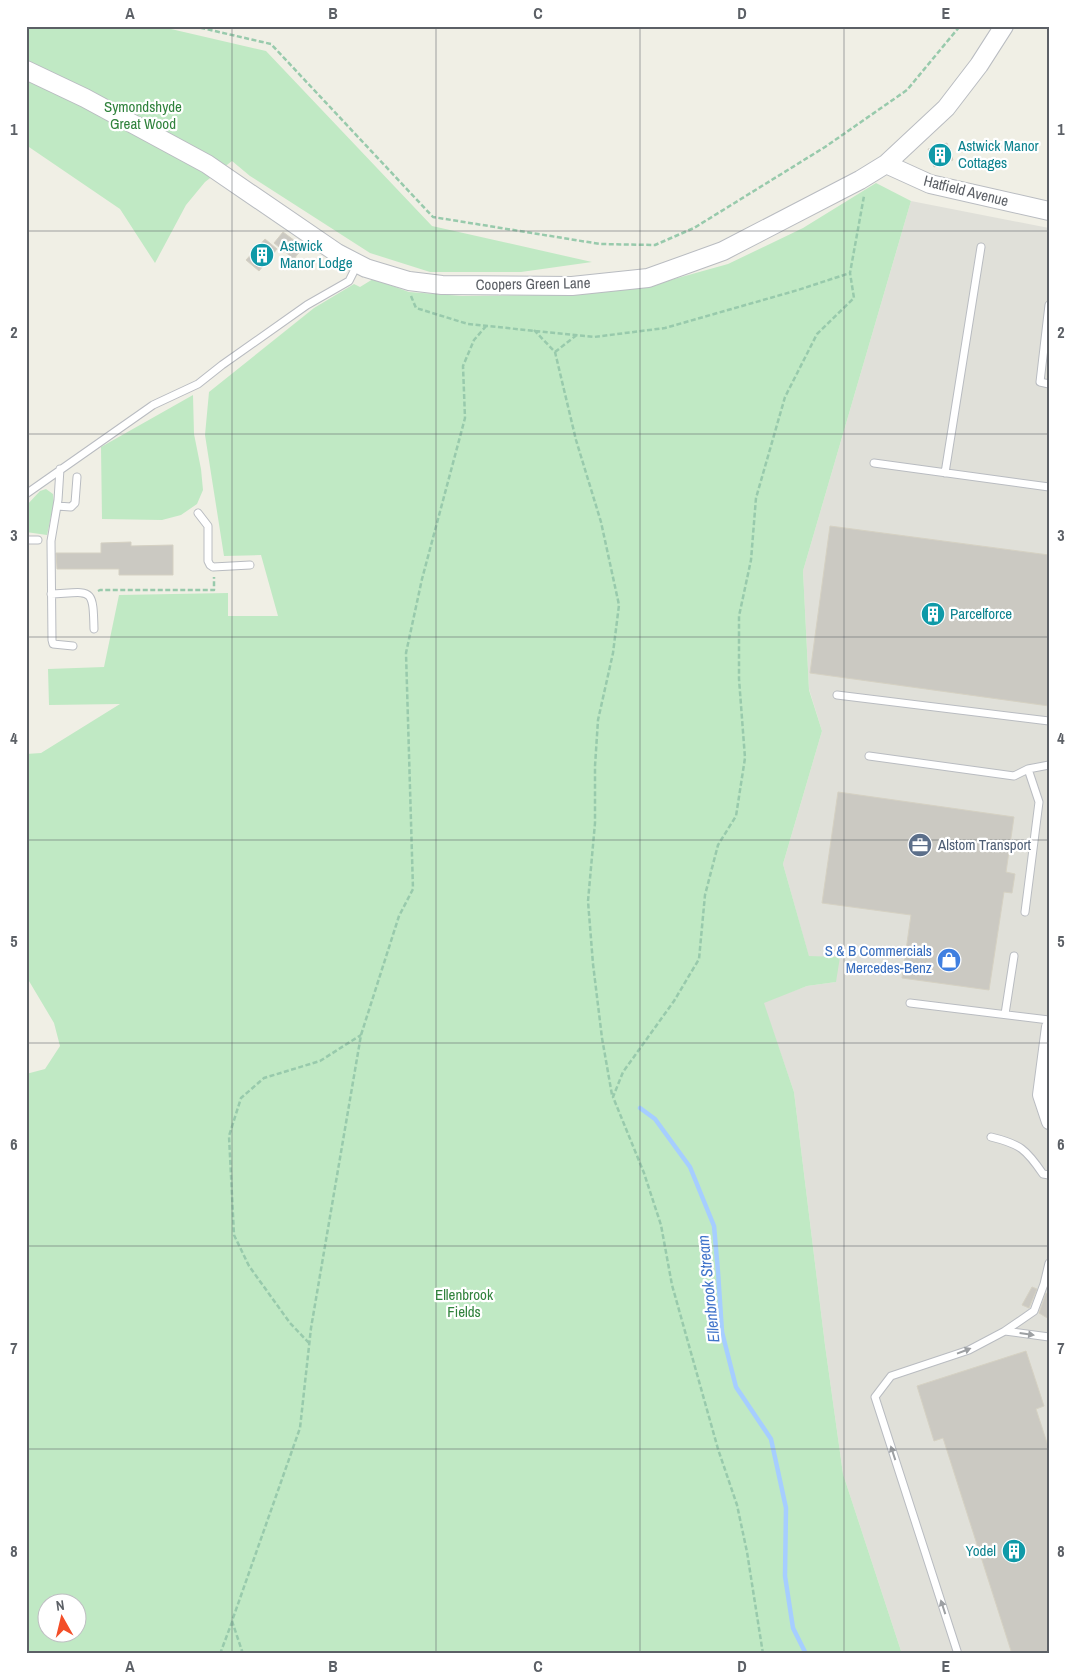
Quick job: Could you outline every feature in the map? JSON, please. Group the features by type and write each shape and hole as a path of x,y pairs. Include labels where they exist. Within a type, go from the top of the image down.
{"street":[{"name":"Coopers Green Lane","path":"26,70 86,98 207,164 295,225 357,264 408,281 442,285 572,286 648,278 723,251 860,180 886,164 946,108 979,66 1004,26"},
{"name":"Hatfield Avenue","path":"886,164 930,184 1049,210"},
{"path":"1049,1027 1046,1074 1040,1095 1049,1122"}],"lane":[{"path":"945,473 981,247"},
{"path":"26,494 153,405 198,384 307,305 349,281 357,264"},
{"path":"1049,306 1046,345 1040,382 1049,384"},
{"path":"874,463 1049,487"},
{"path":"60,469 57,506 51,541 53,644 73,646"},
{"path":"57,506 71,507 75,503 77,477"},
{"path":"198,513 208,526 208,561 210,565 214,567 250,566"},
{"path":"26,540 38,540"},
{"path":"51,594 84,593 91,596 94,629"},
{"path":"837,695 1049,722"},
{"path":"869,756 1014,776 1028,768 1049,765"},
{"path":"1025,912 1039,802 1028,768"},
{"path":"1005,1014 1014,956"},
{"path":"910,1003 1049,1020"},
{"path":"991,1137 1011,1142 1030,1154 1043,1174 1049,1175"},
{"path":"958,1654 875,1397 891,1376 969,1350 1005,1331 1034,1311 1049,1263"},
{"path":"1005,1331 1049,1337"}],"path":[{"path":"193,26 271,44 432,217 600,244 655,244 694,228 825,147 907,90 960,26"},
{"path":"612,1097 623,1072 674,1001 699,960 705,895 718,845 736,816 745,758 739,679 738,616 752,560 756,498 785,397 817,334 854,298 850,273 865,190 860,180"},
{"path":"408,281 409,292 416,308 468,324 594,337 665,328 850,273"},
{"path":"220,1654 300,1428 309,1343 361,1035 399,916 413,888 406,653 422,578 465,418 462,366 474,340 487,325"},
{"path":"534,330 555,352 576,440 601,522 619,605 613,653 598,720 595,766 595,823 588,901 594,974 612,1097 644,1173 661,1224 672,1285 718,1449 737,1505 747,1552 763,1654"},
{"path":"555,352 578,334"},
{"path":"91,596 100,590 214,590 214,567"},
{"path":"309,1343 290,1323 249,1266 234,1235 229,1136 241,1098 264,1078 320,1061 361,1035"},
{"path":"232,1621 243,1654"}],"shaded area":[{"path":"911,201 1049,228 1049,1654 902,1654 843,1474 794,1092 763,1002 807,986 836,982 809,957 783,864 822,731 809,689 803,571"}],"green space":[{"name":"Symondshyde Great Wood","path":"26,26 158,26 266,51 432,226 592,262 521,272 430,272 370,253 250,176 232,161 205,182 186,205 155,263 120,209 26,145"},
{"name":"Ellenbrook Fields","path":"876,183 911,201 803,571 809,690 822,731 783,864 809,956 840,957 836,982 807,986 764,1003 794,1092 843,1474 902,1654 26,1654 26,1074 45,1069 60,1046 54,1023 26,976 26,754 41,753 120,704 49,705 48,669 104,667 119,595 228,593 228,616 278,616 261,555 224,556 205,435 209,392 314,308 354,284 360,287 373,279 409,292 462,296 557,295 649,286 728,264 803,228"},
{"path":"193,395 194,434 203,490 197,504 181,515 162,520 102,519 101,447"},
{"path":"46,489 53,494 54,503 47,535 26,532 26,506 40,491"}],"building":[{"name":"Astwick Manor Cottages","path":"947,143 953,160 934,167 928,149"},
{"path":"283,232 303,247 294,259 274,243"},
{"name":"Astwick Manor Lodge","path":"265,239 277,249 259,271 246,260"},
{"name":"Parcelforce","path":"830,526 1049,555 1049,706 810,673"},
{"path":"131,542 131,546 173,545 173,575 119,575 119,569 57,569 56,553 101,553 101,543"},
{"name":"Alstom Transport","path":"838,792 1014,817 1006,872 1015,874 1012,893 1004,892 989,990 902,978 911,915 822,903"},
{"path":"1032,1287 1037,1289 1029,1308 1022,1305"},
{"path":"1046,1293 1049,1295 1049,1319 1039,1313"},
{"name":"Yodel","path":"1026,1351 1044,1406 1036,1409 1049,1449 1049,1654 1012,1654 943,1438 934,1441 917,1386"}],"waterway":[{"name":"Ellenbrook Stream","path":"640,1108 655,1119 690,1167 714,1226 722,1332 736,1387 771,1439 786,1508 785,1576 793,1628 806,1654"}],"place":[{"name":"Astwick Manor Cottages","path":"940,155"},
{"name":"Astwick Manor Lodge","path":"262,255"},
{"name":"Parcelforce","path":"933,614"},
{"name":"Alstom Transport","path":"920,845"},
{"name":"S & B Commercials Mercedes-Benz","path":"949,960"},
{"name":"Yodel","path":"1014,1551"}]}
